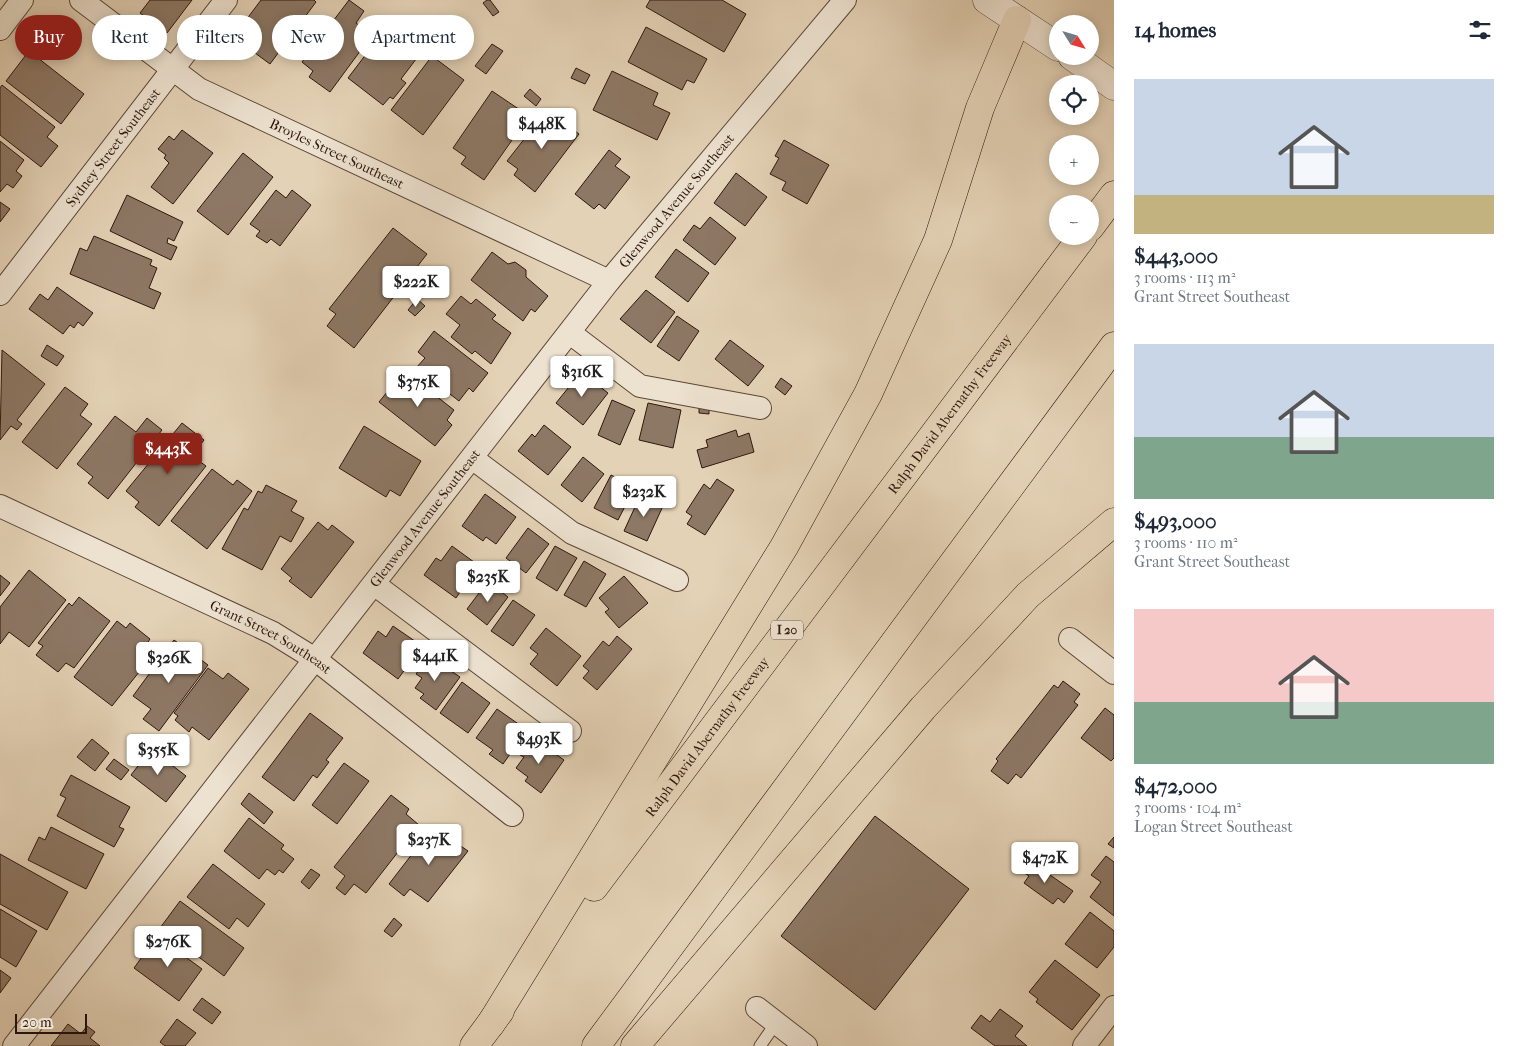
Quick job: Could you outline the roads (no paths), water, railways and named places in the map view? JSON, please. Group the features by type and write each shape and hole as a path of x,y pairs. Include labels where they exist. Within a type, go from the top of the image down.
{"highway":[{"path":"490,1024 784,547 868,394 938,240 980,108 1022,10"},
{"path":"1099,215 1114,195"},
{"name":"Ralph David Abernathy Freeway","path":"474,1046 1076,245"},
{"path":"596,1046 1114,346"},
{"path":"898,638 1114,375"},
{"path":"636,1046 923,708 1028,595 1114,522"}],"street":[{"path":"0,29 22,0"},
{"name":"Broyles Street Southeast","path":"81,0 172,71 199,89 609,281"},
{"name":"Sydney Street Southeast","path":"0,294 226,0"},
{"name":"Glenwood Avenue Southeast","path":"14,1046 609,281 845,0"},
{"path":"987,0 1022,10 1049,38"},
{"path":"1085,65 1104,79"},
{"path":"570,333 640,386 760,408"},
{"path":"472,458 572,533 677,580"},
{"name":"Grant Street Southeast","path":"0,506 273,633 316,659 512,815"},
{"path":"374,584 570,731"},
{"path":"1070,639 1114,673"},
{"path":"1084,1046 1114,1007"},
{"path":"757,1008 806,1046"}],"lane":[{"path":"760,1046 776,1023"}]}
